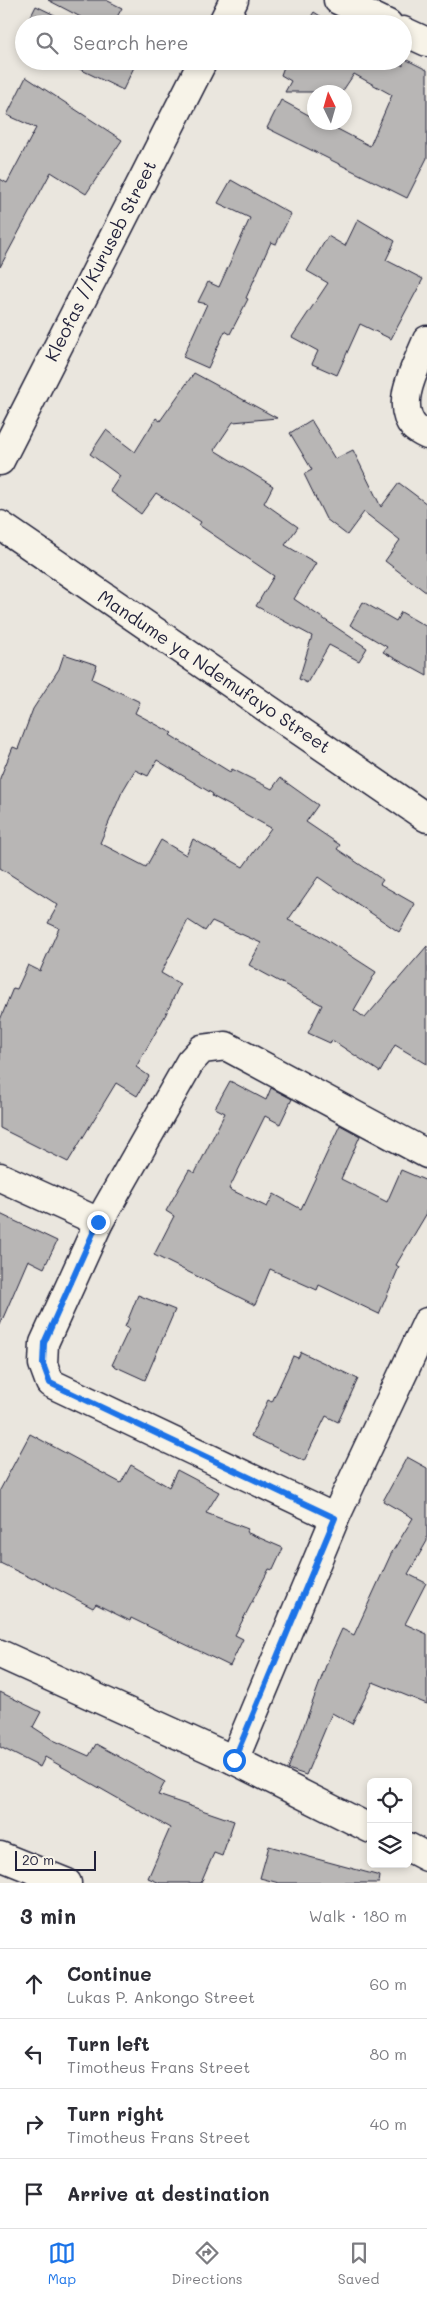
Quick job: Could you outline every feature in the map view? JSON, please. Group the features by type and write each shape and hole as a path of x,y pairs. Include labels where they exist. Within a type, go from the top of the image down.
{"street":[{"path":"226,15 234,0"},
{"path":"338,0 369,15"},
{"path":"412,35 427,42"},
{"name":"Kleofas //Kuruseb Street","path":"0,461 198,70"},
{"path":"427,340 408,387 405,406 414,427 427,435"},
{"name":"Mandume ya Ndemufayo Street","path":"0,525 427,818"},
{"path":"335,1518 50,1383 43,1364 44,1343 98,1222 190,1062 202,1049 226,1046 427,1154"},
{"path":"0,1177 98,1222"},
{"path":"234,1760 335,1518 427,1322"},
{"path":"0,1654 234,1760 367,1827"},
{"path":"412,1850 427,1857"},
{"path":"0,1856 67,1883"}],"building":[{"path":"48,0 106,0 122,8 118,15 77,15"},
{"path":"36,6 55,15 32,15"},
{"path":"412,62 427,70 427,158 407,198 267,128 281,100 307,114 307,130 339,130 370,146 392,95 354,74 347,85 307,85 307,92 285,92 291,81 281,75 283,70 412,70"},
{"path":"82,70 133,70 123,90"},
{"path":"26,77 122,140 86,194 51,172 0,267 0,179 7,183 36,128 7,115"},
{"path":"231,180 291,214 276,244 271,242 246,298 248,299 230,334 225,331 208,368 183,357 207,304 198,302 208,282 219,287 250,218 218,203"},
{"path":"358,219 395,241 386,260 423,279 391,339 360,324 337,375 312,364 318,351 292,337 328,283 307,271 328,236 345,246"},
{"path":"194,373 277,418 233,422 214,450 273,486 264,503 298,527 285,545 316,563 294,599 367,648 359,661 329,645 307,683 299,679 312,636 256,606 274,576 199,525 201,522 156,493 141,514 110,491 120,476 90,454 106,430 135,452 156,418 160,421"},
{"path":"311,420 335,459 353,450 381,507 399,483 427,504 427,593 385,561 400,540 364,512 347,535 326,519 304,474 312,470 290,433"},
{"path":"363,602 396,621 401,612 427,627 427,676 383,652 387,647 350,625"},
{"path":"64,654 97,665 92,679 140,702 135,713 172,733 170,735 230,772 232,769 272,789 280,778 318,805 306,822 340,845 337,849 383,880 380,884 415,904 399,932 318,877 288,920 314,932 376,972 354,1010 365,1018 427,946 427,1064 395,1045 380,1072 332,1040 330,1043 308,1033 322,1005 249,965 261,943 212,921 205,931 188,920 161,973 180,984 165,1016 136,1067 149,1076 137,1096 116,1083 68,1162 0,1128 0,1020 13,988 17,989 28,965 40,971 59,928 48,923 58,905 0,868 0,778 13,747 18,749 33,709 59,669","holes":["157,760 213,794 212,796 271,828 243,867 193,839 186,855 161,840 146,867 100,843 122,792 135,770 148,776"]},
{"path":"230,1081 266,1100 271,1088 292,1099 280,1124 265,1116 229,1189 267,1207 274,1194 301,1209 340,1125 360,1136 341,1179 387,1202 401,1170 427,1181 427,1213 396,1265 399,1267 379,1314 319,1285 317,1290 270,1269 255,1305 154,1255 174,1216 166,1211 189,1170 195,1173 225,1113 215,1108"},
{"path":"0,1214 57,1241 44,1268 28,1260 0,1325"},
{"path":"138,1295 175,1310 145,1380 112,1365 129,1329 125,1327"},
{"path":"301,1352 358,1379 338,1422 326,1416 304,1461 251,1436 268,1400 272,1402 293,1356 298,1358"},
{"path":"30,1434 121,1483 131,1465 169,1487 177,1470 219,1492 206,1513 248,1529 246,1532 283,1548 273,1570 269,1569 235,1635 243,1639 230,1666 131,1618 130,1621 96,1604 93,1608 34,1577 33,1579 0,1563 0,1490"},
{"path":"407,1457 427,1468 427,1541 408,1574 426,1583 405,1624 427,1634 427,1704 373,1682 352,1724 332,1713 306,1775 288,1769 328,1660 342,1629 354,1635 391,1554 413,1518 383,1501"},
{"path":"0,1692 41,1712 33,1727 53,1740 89,1756 96,1744 165,1782 158,1795 234,1821 222,1856 214,1853 201,1883 160,1883 148,1878 170,1828 45,1757 40,1767 0,1747"},
{"path":"269,1846 380,1876 379,1883 279,1883 260,1878"}],"route":[{"path":"98,1222 44,1343 43,1364 50,1383 335,1518 234,1760"}]}
